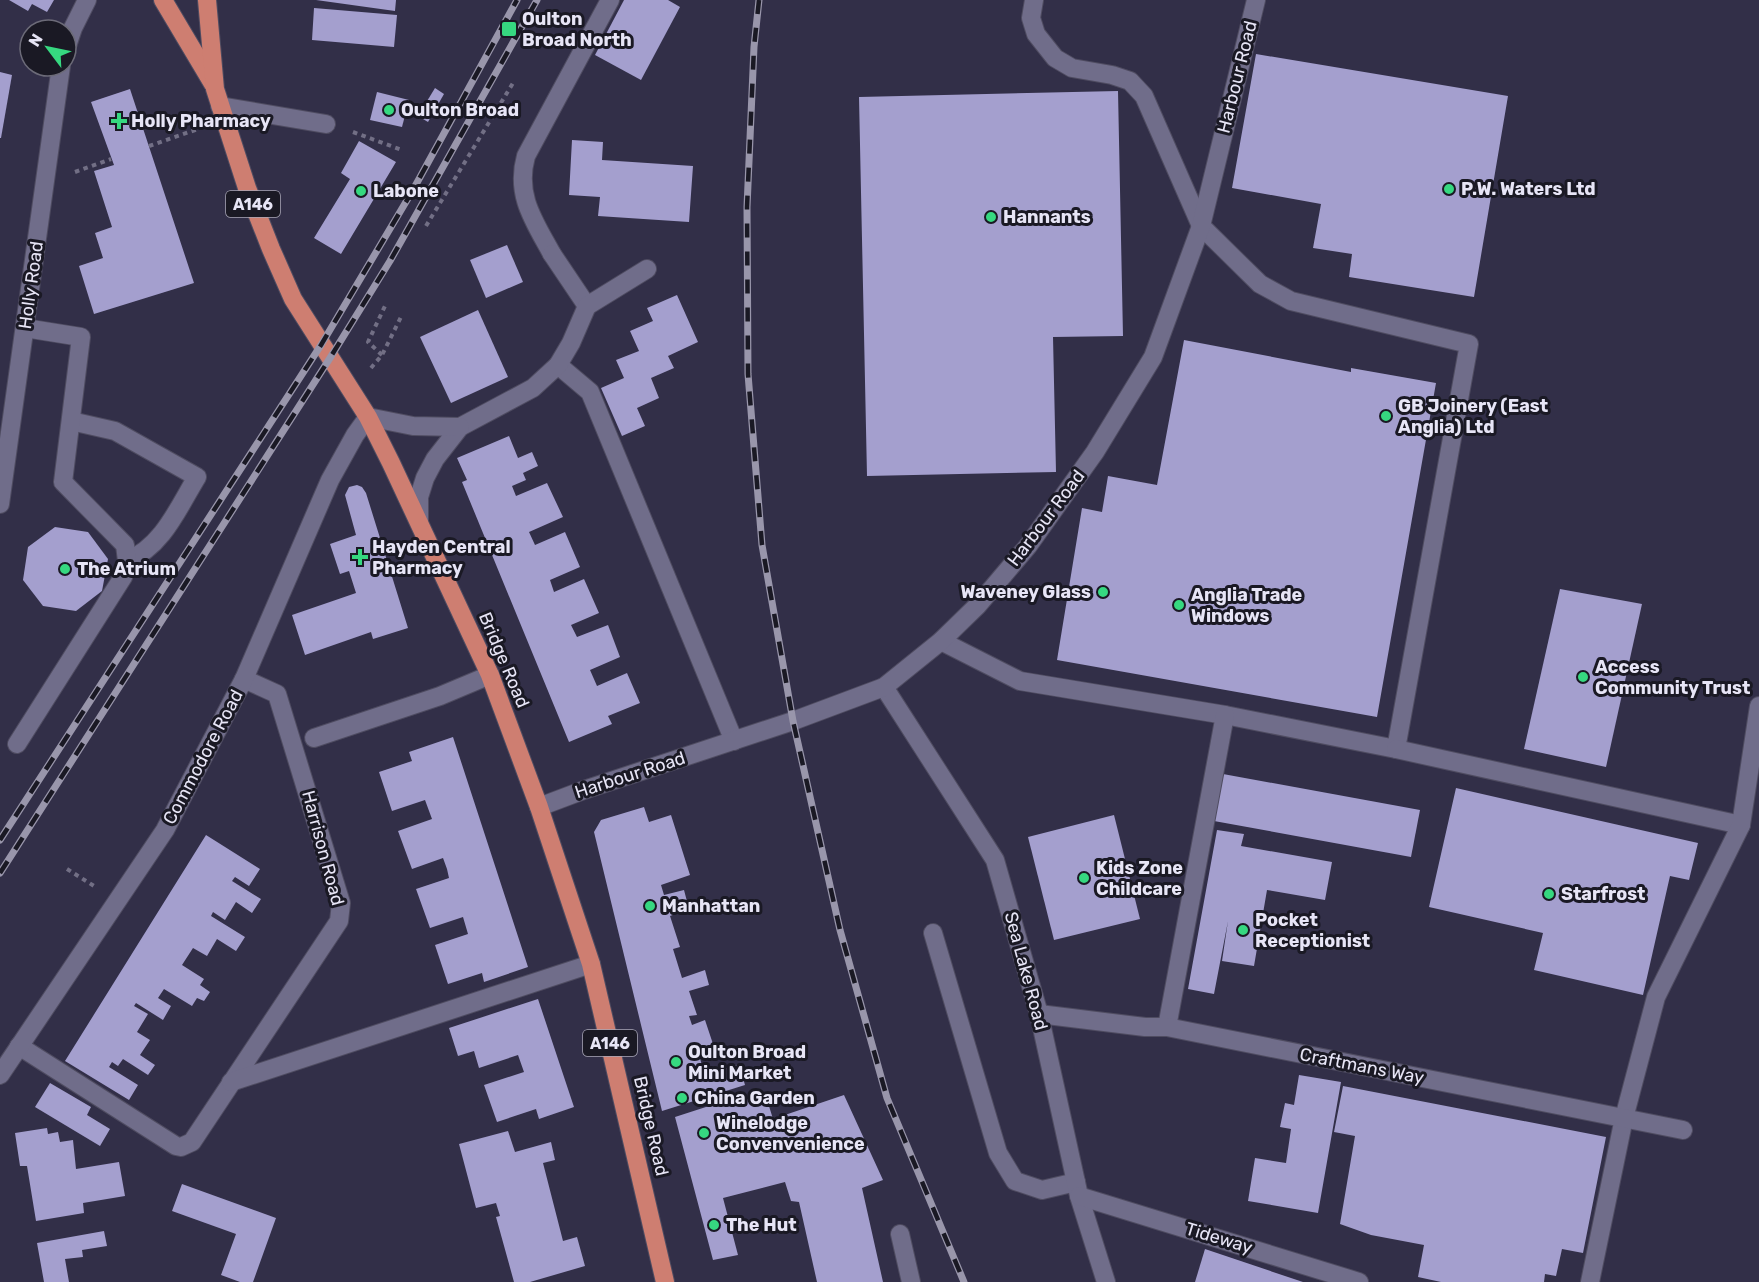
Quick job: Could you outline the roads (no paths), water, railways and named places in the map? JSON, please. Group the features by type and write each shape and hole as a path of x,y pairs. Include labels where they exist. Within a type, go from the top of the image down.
{"highway":[{"name":"Bridge Road","path":"163,0 220,105 247,188 293,299 368,417 490,675 539,807 591,964 665,1282"},
{"name":"Bridge Road","path":"207,0 220,105"}],"street":[{"path":"78,18 87,0"},
{"path":"587,306 552,254 525,200 521,183 522,169 526,156 610,0"},
{"path":"1034,0 1031,18 1036,34 1055,58 1072,68 1112,75 1130,81 1144,96 1201,226 1260,284 1291,301 1469,344 1396,749"},
{"name":"Harbour Road","path":"539,807 793,721 884,687 941,640 978,605 1028,546 1095,452 1153,357 1201,226 1256,0"},
{"name":"Holly Road","path":"0,504 59,78"},
{"path":"220,105 326,123"},
{"path":"419,521 419,497 425,478 443,447 460,427 533,388 558,364 571,343 587,306 647,269"},
{"path":"17,744 123,577 127,561 125,545 63,482 81,337 25,328"},
{"path":"558,364 590,392 734,741"},
{"path":"368,417 413,426 460,427"},
{"name":"Commodore Road","path":"0,1075 165,830 244,679 330,480 355,435 368,417"},
{"path":"70,421 115,431 197,477 163,534 143,554 127,561"},
{"path":"941,640 1020,681 1225,715 1396,749 1741,825"},
{"path":"314,738 440,696 490,675"},
{"name":"Harrison Road","path":"19,1046 181,1147 192,1142 339,921 341,903 277,693 244,679"},
{"name":"Sea Lake Road","path":"884,687 995,860 1039,1014 1077,1189 1106,1282"},
{"path":"1590,1282 1624,1118 1656,998 1741,825 1759,706"},
{"path":"1167,1028 1225,715"},
{"path":"933,933 998,1153 1015,1181 1042,1190 1077,1189"},
{"path":"231,1082 591,964"},
{"name":"Craftmans Way","path":"1039,1014 1167,1028 1683,1130"},
{"name":"Tideway","path":"1077,1189 1359,1282"},
{"path":"900,1234 910,1282"}],"railway":[{"path":"0,840 321,345 413,190 517,0"},
{"path":"0,873 390,261 537,0"},
{"path":"759,0 754,47 747,207 748,374 762,545 793,721 840,930 887,1098 964,1282"}],"place":[{"name":"Oulton Broad North","path":"509,29"},
{"name":"Oulton Broad","path":"389,110"},
{"name":"Holly Pharmacy","path":"119,121"},
{"name":"P.W. Waters Ltd","path":"1449,189"},
{"name":"Labone","path":"361,191"},
{"name":"Hannants","path":"991,217"},
{"name":"GB Joinery (East Anglia) Ltd","path":"1386,416"},
{"name":"Hayden Central Pharmacy","path":"360,557"},
{"name":"The Atrium","path":"65,569"},
{"name":"Waveney Glass","path":"1103,592"},
{"name":"Anglia Trade Windows","path":"1179,605"},
{"name":"Access Community Trust","path":"1583,677"},
{"name":"Kids Zone Childcare","path":"1084,878"},
{"name":"Starfrost","path":"1549,894"},
{"name":"Manhattan","path":"650,906"},
{"name":"Pocket Receptionist","path":"1243,930"},
{"name":"Oulton Broad Mini Market","path":"676,1062"},
{"name":"China Garden","path":"682,1098"},
{"name":"Winelodge Convenvenience","path":"704,1133"},
{"name":"The Hut","path":"714,1225"}]}
